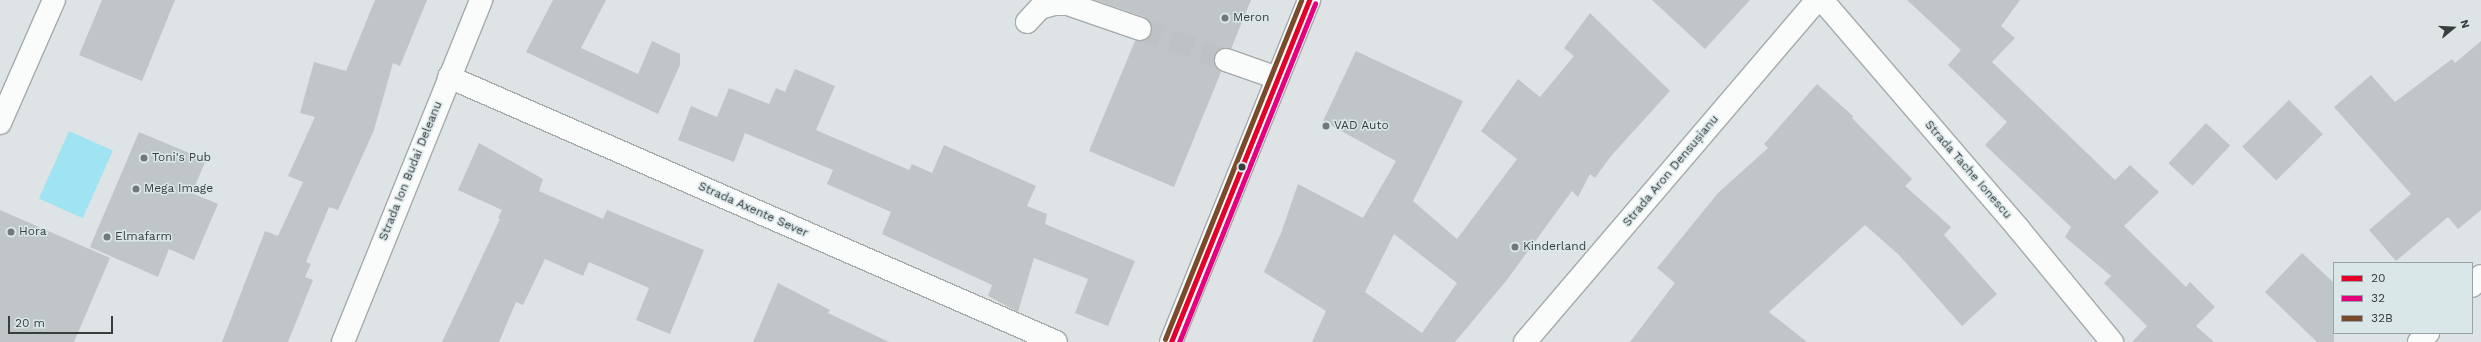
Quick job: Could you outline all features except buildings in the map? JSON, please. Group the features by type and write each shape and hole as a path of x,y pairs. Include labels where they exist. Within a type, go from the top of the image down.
{"street":[{"path":"0,123 54,0"},
{"name":"Strada Ion Budai Deleanu","path":"343,342 481,0"},
{"path":"1171,342 1309,0"},
{"name":"Strada Aron Densușianu","path":"1525,342 1817,0"},
{"name":"Strada Tache Ionescu","path":"1822,0 2018,228 2112,342"},
{"path":"1027,22 1040,8 1054,4 1068,4 1140,29"},
{"path":"1226,60 1277,78"},
{"name":"Strada Axente Sever","path":"449,77 1056,342"},
{"path":"2473,285 2481,276"},
{"path":"2420,342 2427,334"}],"shaded area":[{"path":"69,131 113,151 83,218 39,199"}],"tunnel":[{"path":"1140,29 1226,60"}],"transit line":[{"name":"32B","path":"1165,339 1301,0"},
{"name":"20","path":"1171,342 1309,0"},
{"name":"32","path":"1179,342 1315,3"}],"place":[{"name":"Meron","path":"1225,18"},
{"name":"VAD Auto","path":"1326,126"},
{"name":"Toni's Pub","path":"144,158"},
{"name":"Mega Image","path":"136,189"},
{"name":"Hora","path":"11,232"},
{"name":"Elmafarm","path":"107,237"},
{"name":"Kinderland","path":"1515,247"}]}
